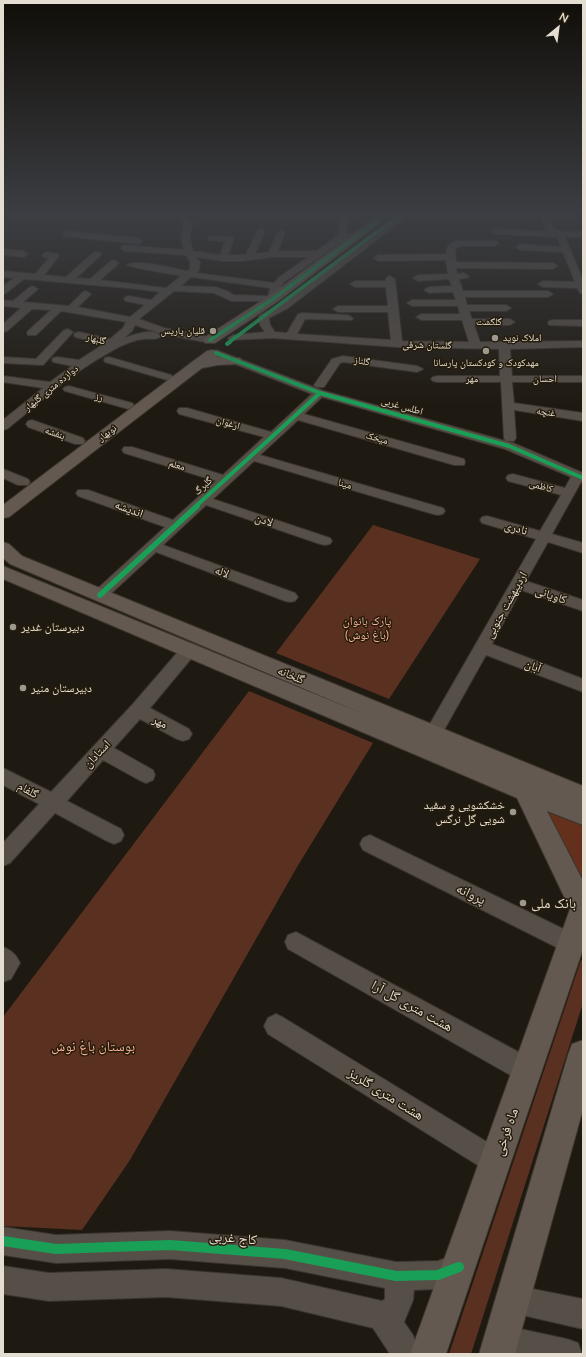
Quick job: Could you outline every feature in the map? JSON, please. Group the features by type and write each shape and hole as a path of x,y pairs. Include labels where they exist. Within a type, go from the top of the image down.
{"main road":[{"name":"نوبهار","path":"3,514 299,279"},
{"name":"نوبهار","path":"3,496 196,356 264,317 306,279"},
{"path":"214,346 218,361 235,361"},
{"name":"گلخانه","path":"3,548 16,560 583,796"},
{"name":"گلخانه","path":"3,572 583,815"},
{"name":"ماه فرخی","path":"428,1354 528,1071 577,946 583,909 526,792"},
{"path":"500,1347 513,1299 577,1098 583,1055"}],"street":[{"path":"3,291 18,279"},
{"path":"59,279 219,292 232,298 273,299 272,294 276,286 285,279"},
{"path":"92,282 95,279"},
{"path":"105,356 112,343 128,329 132,320 182,279"},
{"path":"227,279 276,286"},
{"path":"272,335 265,325 264,317 285,306 315,279"},
{"path":"454,279 476,346"},
{"path":"354,284 390,281 397,344"},
{"path":"542,284 581,288"},
{"path":"7,304 33,289"},
{"path":"191,300 198,290"},
{"path":"429,290 463,305"},
{"path":"71,309 86,294"},
{"path":"412,303 463,305 511,301 548,294"},
{"path":"572,296 583,296"},
{"path":"129,298 154,303"},
{"path":"421,317 463,305 511,301"},
{"path":"7,304 60,307 132,320 184,324"},
{"path":"3,329 30,305"},
{"name":"گلگشت","path":"463,305 510,322"},
{"path":"32,333 60,307"},
{"path":"338,309 393,314"},
{"path":"374,318 393,314"},
{"path":"290,338 302,316 348,318"},
{"path":"132,320 162,331 214,346"},
{"path":"132,320 137,327 146,333 191,345 214,346"},
{"path":"553,323 583,323"},
{"path":"3,360 40,363 68,332"},
{"name":"گلبهار","path":"79,335 112,343"},
{"name":"گلستان شرقی","path":"214,346 272,335 290,338 397,344 476,346 583,344"},
{"path":"105,356 123,342 139,336 156,336"},
{"name":"اطلس غربی","path":"214,346 235,361 320,389 509,446 581,474"},
{"name":"اطلس غربی","path":"214,346 320,389 510,438 581,474"},
{"path":"504,346 510,438"},
{"path":"105,356 166,377"},
{"name":"دوازده متری گلبهار","path":"4,424 81,364 105,356"},
{"name":"گلناز","path":"320,389 336,361 343,359 417,368"},
{"path":"57,360 81,364"},
{"path":"3,379 54,386"},
{"name":"مهر","path":"437,379 506,379"},
{"name":"احسان","path":"506,379 583,379"},
{"name":"رز","path":"69,389 128,405"},
{"name":"گلبرگ","path":"100,595 273,436 320,389"},
{"name":"غنچه","path":"509,406 583,417"},
{"name":"ارغوان","path":"183,411 273,436"},
{"name":"میخک","path":"295,415 459,462"},
{"name":"بنفشه","path":"32,424 78,441"},
{"name":"معلم","path":"128,450 225,480"},
{"name":"مینا","path":"251,456 438,511"},
{"path":"3,473 22,482"},
{"name":"اردیبهشت جنوبی","path":"433,734 568,493 581,474"},
{"name":"کاظمی","path":"513,478 568,493"},
{"name":"اندیشه","path":"83,493 175,526"},
{"name":"لادن","path":"204,500 325,541"},
{"name":"نادری","path":"487,520 583,548"},
{"name":"لاله","path":"153,546 290,597"},
{"name":"کاویانی","path":"518,584 583,606"},
{"name":"آبان","path":"483,647 583,686"},
{"name":"استادان","path":"7,847 52,803 138,710 190,650"},
{"name":"مهر","path":"138,710 183,734"},
{"path":"101,750 146,774"},
{"name":"گلفام","path":"3,776 114,835"},
{"name":"پروانه","path":"370,844 577,946"},
{"name":"هشت متری گل آرا","path":"296,942 528,1071"},
{"path":"3,958 9,963 3,971"},
{"name":"هشت متری گلریز","path":"276,1026 496,1162"},
{"name":"کاج غربی","path":"3,1241 56,1249 170,1245 285,1254 396,1276 438,1276 459,1267"},
{"path":"3,1280 49,1287 166,1283 281,1292 382,1316 392,1314 398,1305 401,1290 396,1276"},
{"path":"513,1299 583,1314"},
{"path":"382,1316 402,1346 405,1354"},
{"path":"500,1347 567,1354"}],"green space":[{"name":"پارک بانوان (باغ نوش)","path":"373,525 480,559 389,699 276,653"},
{"name":"بوستان باغ نوش","path":"249,691 373,743 297,867 130,1160 82,1230 3,1226 3,1017"},
{"path":"581,960 583,961 583,1003 471,1354 449,1354"}],"shaded area":[{"path":"542,808 583,825 583,889"}],"cycle path":[{"path":"210,340 273,299 299,279"},
{"path":"227,344 313,279"},
{"path":"216,353 320,393 509,446 583,478"},
{"path":"100,595 320,393"},
{"path":"3,1241 56,1249 170,1245 285,1254 396,1276 438,1275 459,1267"}],"place":[{"name":"قلیان پاریس","path":"213,331"},
{"name":"املاک نوید","path":"495,338"},
{"name":"مهدکودک و کودکستان پارسانا","path":"486,351"},
{"name":"دبیرستان غدیر","path":"13,627"},
{"name":"دبیرستان منیر","path":"23,688"},
{"name":"خشکشویی و سفید شویی گل نرگس","path":"513,812"},
{"name":"بانک ملی","path":"523,903"}]}
